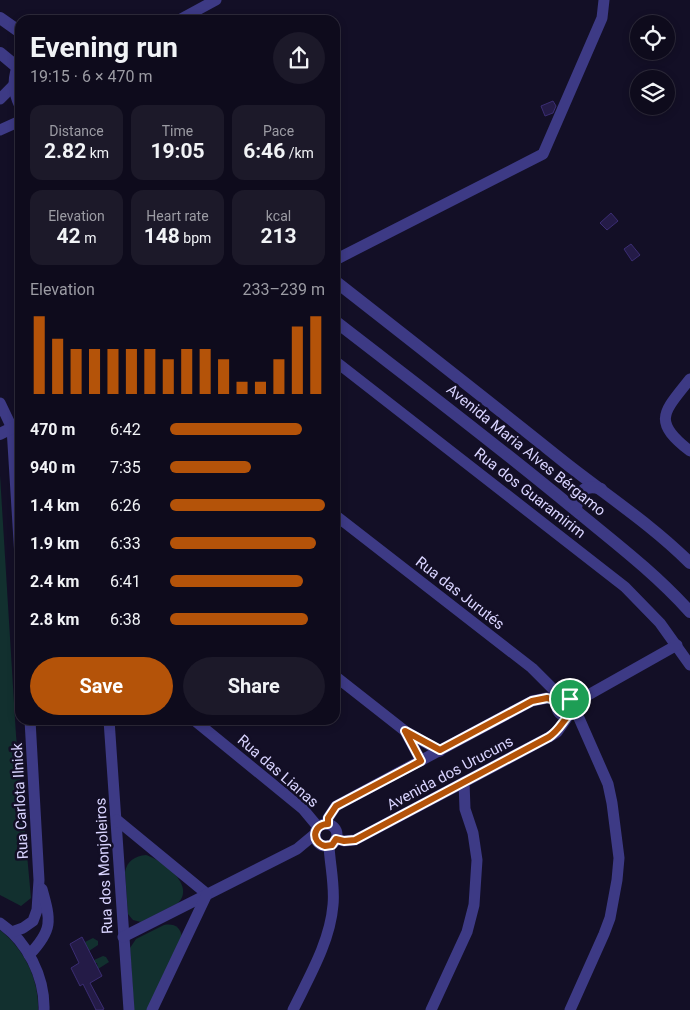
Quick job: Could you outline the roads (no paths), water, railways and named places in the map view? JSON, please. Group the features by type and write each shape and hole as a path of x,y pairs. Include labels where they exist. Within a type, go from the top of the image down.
{"street":[{"path":"188,15 216,0"},
{"path":"340,257 543,154 602,18 604,0"},
{"path":"0,18 15,28"},
{"path":"0,54 15,62"},
{"path":"15,81 15,88"},
{"path":"0,99 14,85"},
{"path":"0,130 15,123"},
{"name":"Avenida Maria Alves Bérgamo","path":"340,285 575,470 604,490 675,548 690,563"},
{"name":"Avenida Maria Alves Bérgamo","path":"340,325 525,467 660,581 690,612"},
{"name":"Rua dos Guaramirim","path":"340,364 619,582 651,612 690,665"},
{"path":"690,379 669,406 664,418 664,423 673,437 690,451"},
{"path":"0,403 15,425"},
{"path":"0,434 15,426"},
{"path":"576,510 577,497 584,489 594,487 604,490"},
{"name":"Rua das Jurutés","path":"340,519 532,668 568,705 608,784 619,858 617,880 610,918 570,1010"},
{"name":"Avenida dos Urucuns","path":"297,849 355,840 549,737 557,732 568,705 676,645"},
{"path":"340,680 405,731 440,750"},
{"name":"Avenida dos Urucuns","path":"124,937 297,849 320,828 336,806 535,700 547,698 568,705"},
{"name":"Rua Carlota Ilnick","path":"12,932 28,925 36,916 39,880 30,725"},
{"name":"Rua dos Monjoleiros","path":"109,725 129,1010"},
{"name":"Rua das Lianas","path":"200,725 303,809 320,828"},
{"path":"405,731 421,761"},
{"path":"432,1010 467,932 474,905 477,860 473,832 465,809 464,782"},
{"path":"448,791 465,809"},
{"path":"117,820 207,894 152,1010"},
{"path":"293,1010 321,951 331,920 333,896 329,844 336,832 320,828 316,841 329,844"},
{"name":"Rua Carlota Ilnick","path":"29,955 44,937 49,921 39,880"},
{"path":"0,923 12,932 29,955 38,973 44,1008"}]}
